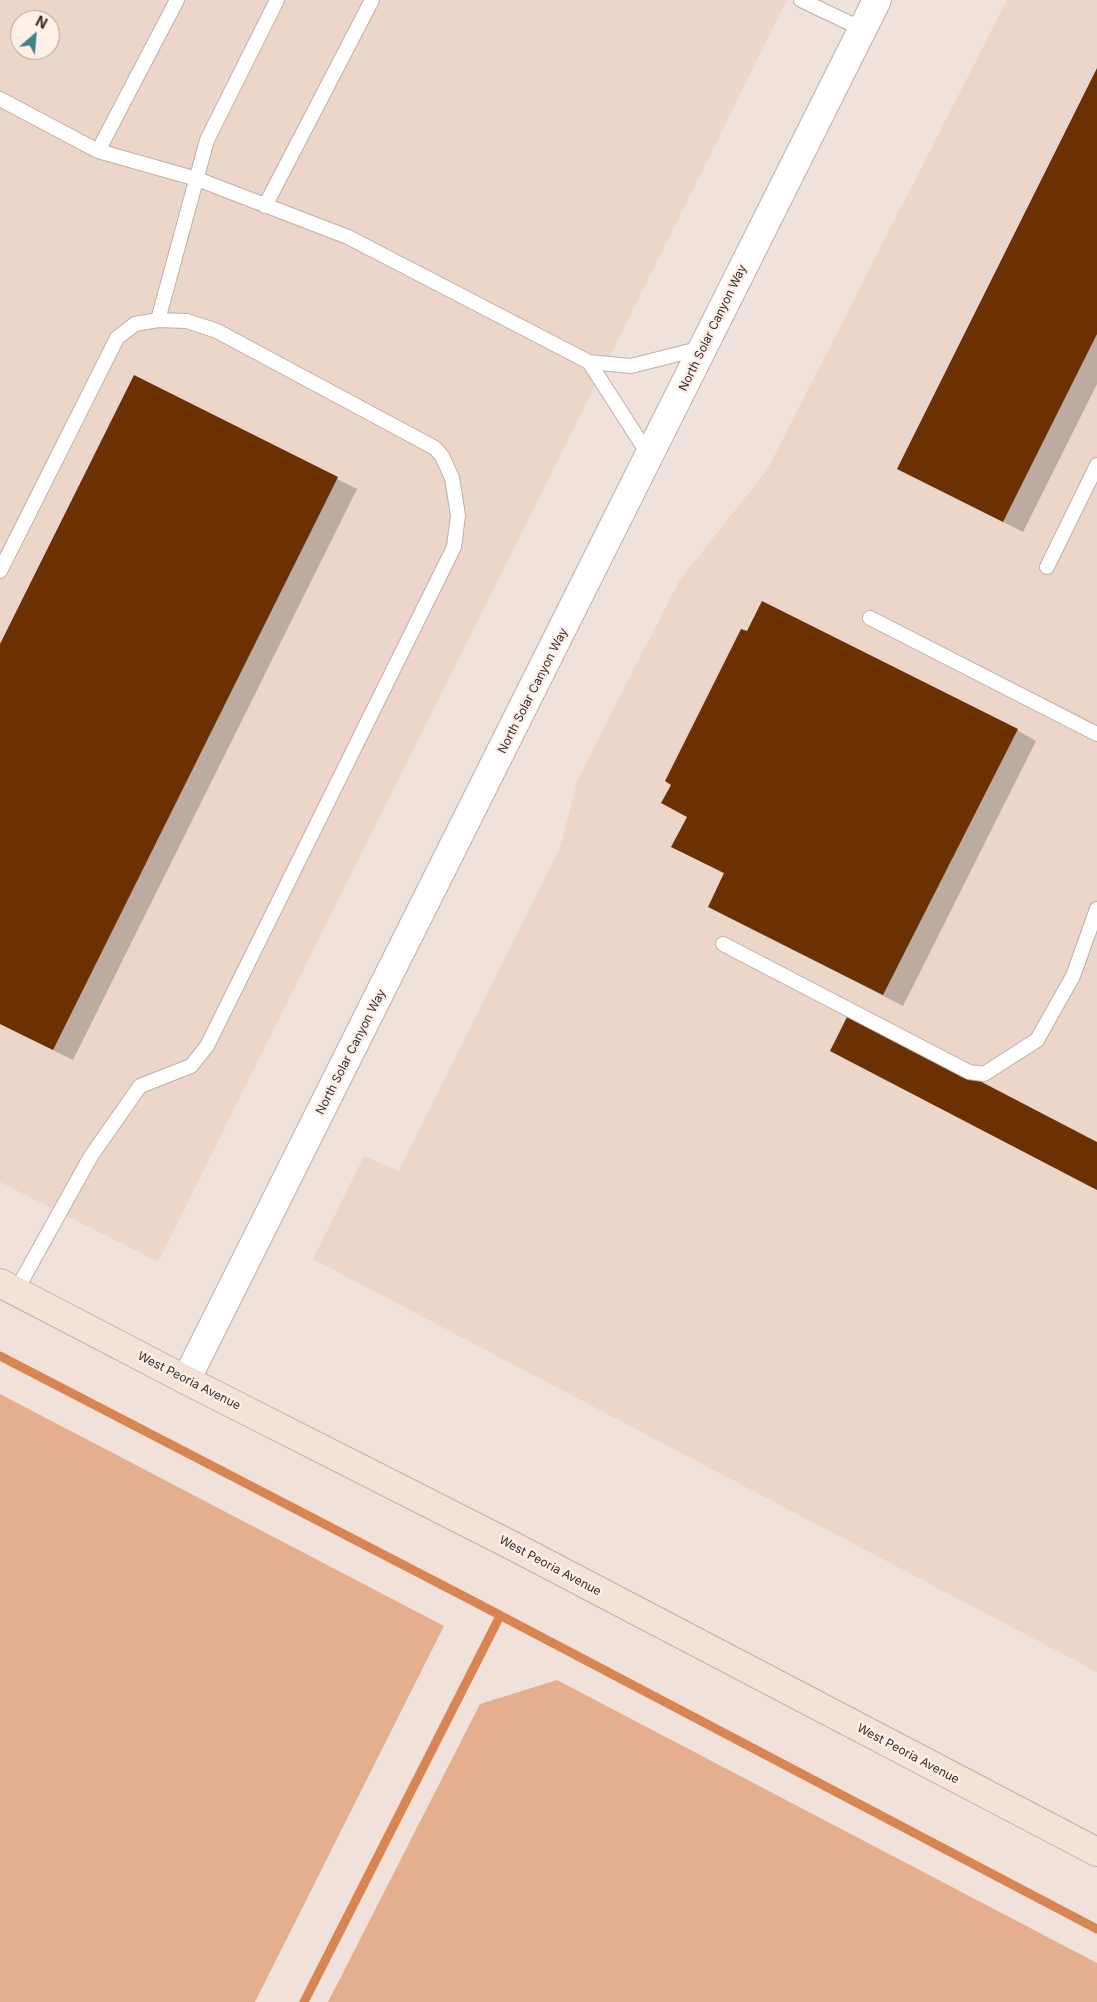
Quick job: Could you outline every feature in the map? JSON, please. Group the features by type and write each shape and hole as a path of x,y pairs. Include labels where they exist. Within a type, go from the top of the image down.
{"main road":[{"name":"West Peoria Avenue","path":"8,1287 186,1380 513,1546 1097,1852"}],"street":[{"name":"North Solar Canyon Way","path":"186,1380 650,457 877,0"}],"lane":[{"path":"98,151 177,0"},
{"path":"158,320 207,140 277,0"},
{"path":"265,206 372,0"},
{"path":"801,0 862,29"},
{"path":"0,99 98,151 196,179 348,237 589,362 631,366 703,348"},
{"path":"0,571 117,338 135,324 158,320 187,321 217,331 435,448 442,456 452,478 458,515 454,547 207,1046 191,1066 140,1086 91,1156 8,1287"},
{"path":"589,362 650,457"},
{"path":"1047,567 1097,465"},
{"path":"870,618 1097,734"},
{"path":"723,944 969,1072 984,1074 1037,1040 1073,976 1097,909"}],"shaded area":[{"path":"0,0 787,0 158,1262 0,1182"},
{"path":"1007,0 1097,0 1097,1672 313,1259 364,1156 399,1171 560,848 578,779 679,581 767,470"},
{"path":"0,1394 444,1626 255,2002 0,2002"},
{"path":"557,1680 1097,1963 1097,2002 328,2002 480,1704"}],"building":[{"path":"1097,68 1097,334 1003,522 897,469"},
{"path":"134,375 338,477 53,1050 0,1024 0,644"},
{"path":"762,601 1018,729 883,995 708,907 724,873 671,847 687,817 661,803 671,785 665,781 741,629 747,631"},
{"path":"849,1013 1097,1142 1097,1190 830,1051"}],"waterway":[{"path":"0,1356 471,1600 1097,1929"},
{"path":"304,2002 500,1616"}]}
